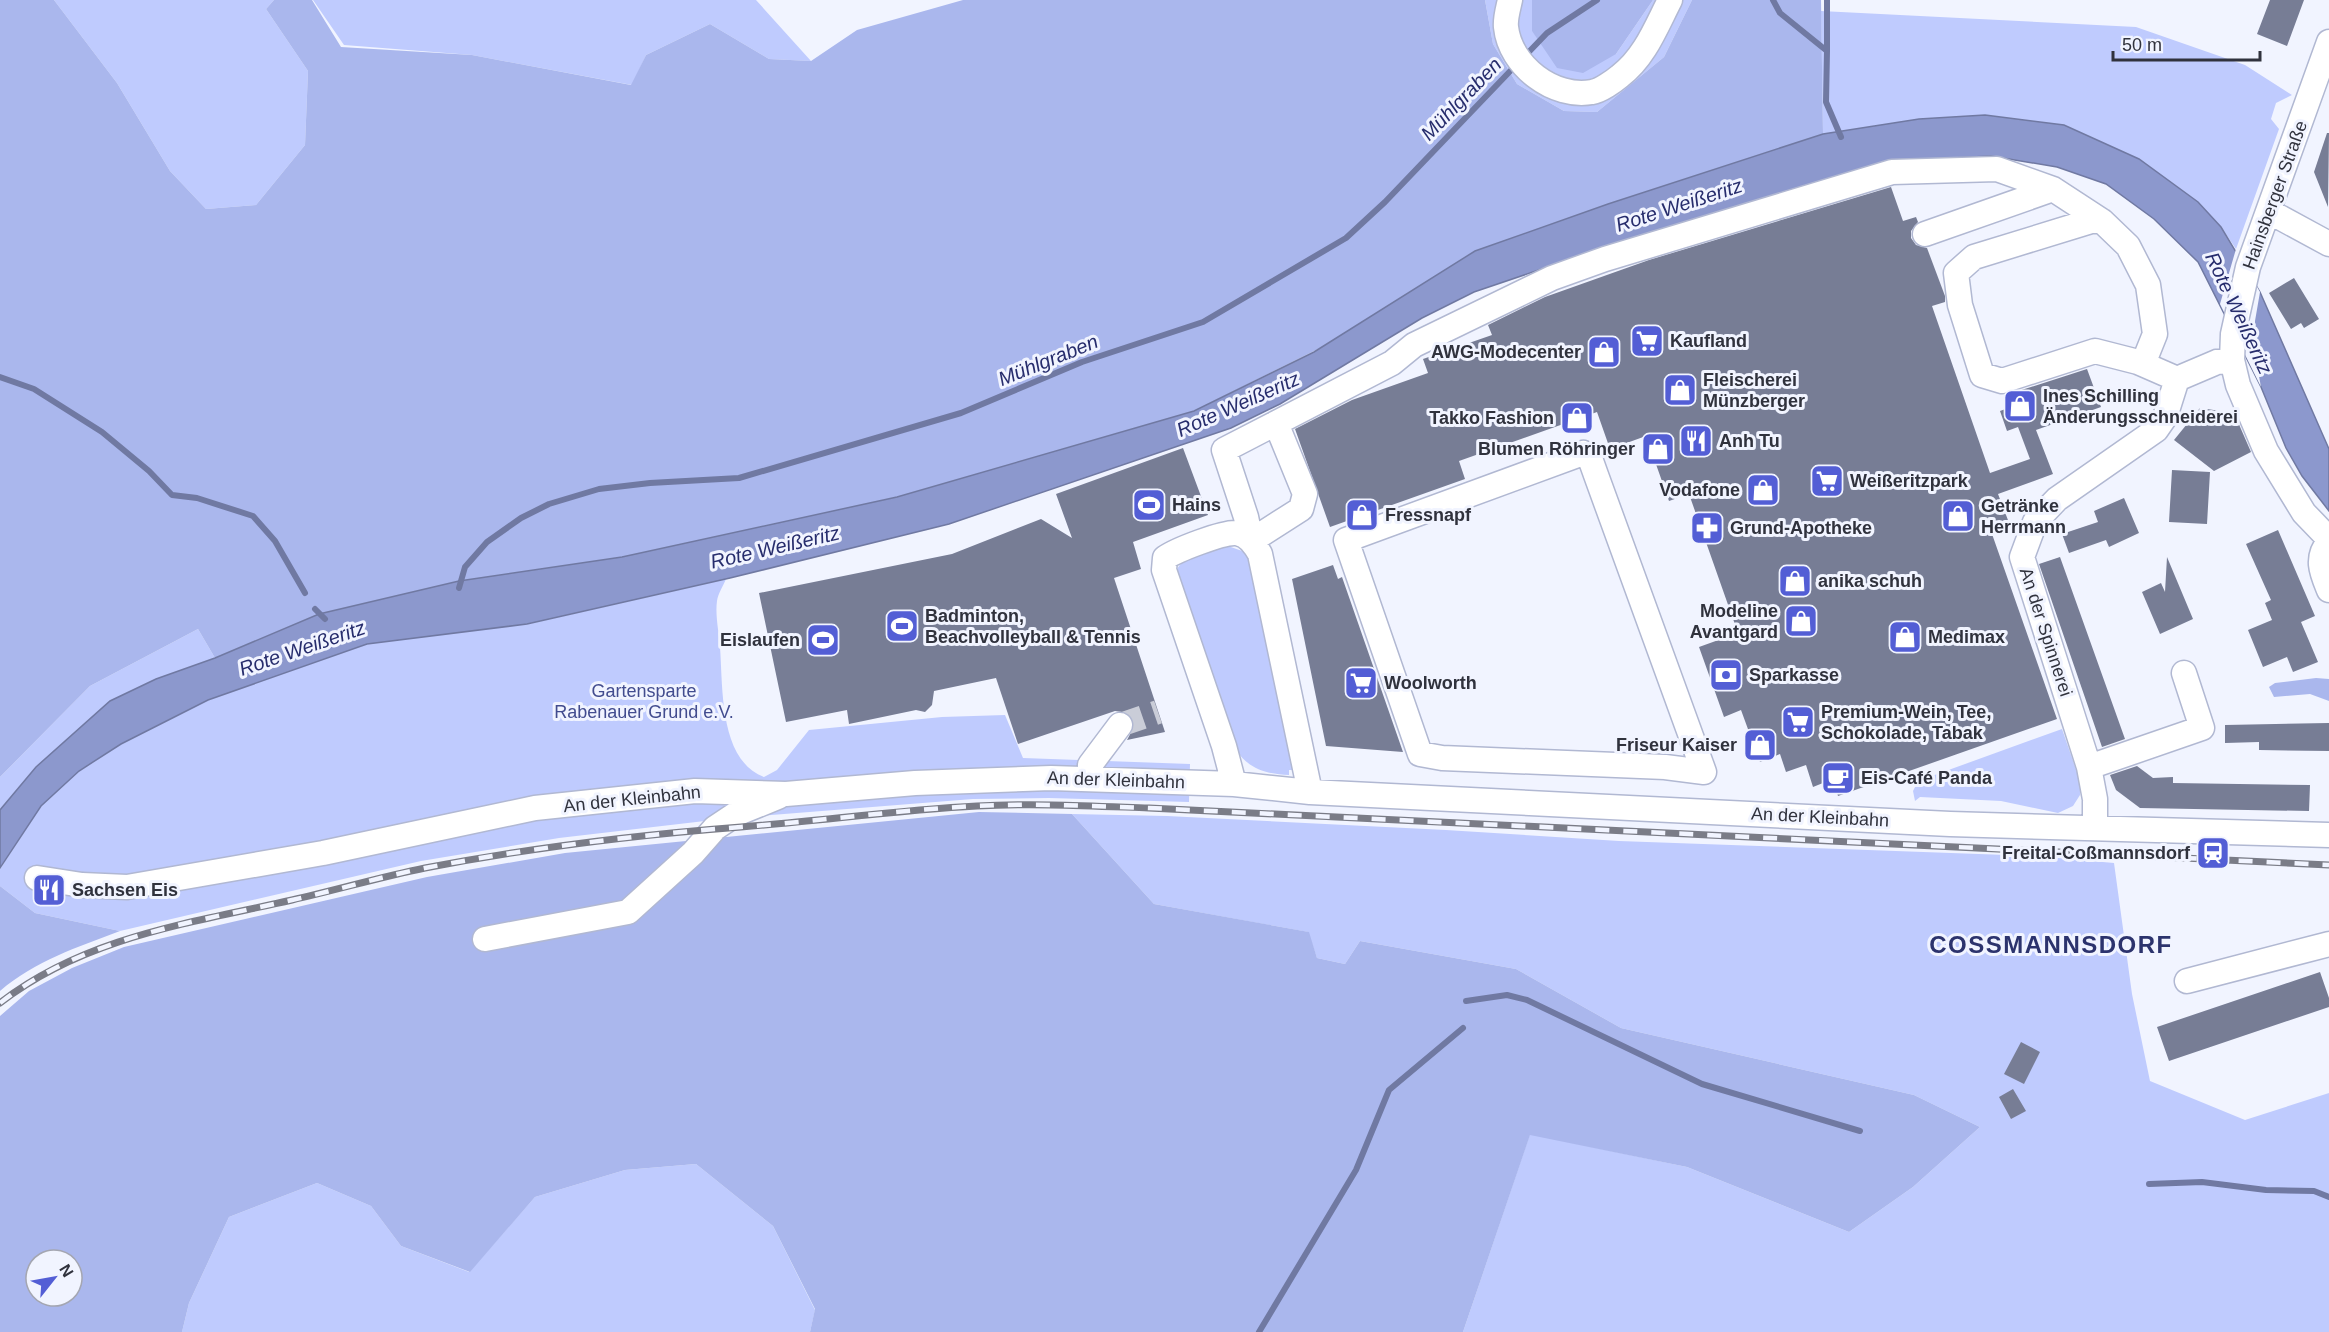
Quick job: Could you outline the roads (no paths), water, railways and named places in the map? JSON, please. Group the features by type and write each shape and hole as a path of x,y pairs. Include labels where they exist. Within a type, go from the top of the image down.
{"street":[{"path":"1510,0 1506,25 1514,51 1536,78 1556,89 1593,92 1620,76 1643,52 1670,0"},
{"name":"Hainsberger Straße","path":"2329,42 2270,212 2248,267 2233,334 2232,360 2238,385 2266,451 2304,513 2329,541"},
{"path":"1310,792 1260,554 1251,540 1246,517 1224,450 1392,363 1414,345 1552,278 1605,259 1892,172 1997,169 2053,189 2102,221 2128,246 2148,285 2155,334 2143,364"},
{"path":"1925,234 2053,189"},
{"path":"2270,212 2329,244"},
{"path":"2102,221 2091,220 1974,257 1956,273 1960,305 1982,375 2002,381 2095,351 2143,364 2177,379 2217,362 2232,360"},
{"name":"An der Spinnerei","path":"2096,828 2095,798 2090,767 2022,557 2035,522 2057,499 2156,430 2166,417 2177,379"},
{"path":"1251,540 1301,509 1305,494 1276,423"},
{"path":"1704,772 1665,767 1442,758 1420,754 1346,540 1583,453 1594,468 1704,772 1713,811"},
{"path":"1234,784 1224,746 1164,570 1166,558 1176,549 1235,533 1251,540"},
{"path":"2329,541 2323,549 2320,563 2329,590"},
{"path":"2090,767 2202,728 2184,673"},
{"path":"1090,779 1090,765 1120,725"},
{"path":"1441,798 1442,758"},
{"name":"An der Kleinbahn","path":"37,878 82,885 127,887 323,853 536,808 695,791 786,794 915,783 1051,778 1234,784 1310,792 1950,824 2329,836"},
{"path":"485,939 628,912 693,853 715,828 736,814 786,794"},
{"path":"2187,981 2329,944"}],"water":[{"name":"Rote Weißeritz","path":"1985,115 2064,125 2139,159 2198,202 2221,227 2260,292 2329,449 2329,511 2302,476 2286,448 2261,387 2198,262 2154,219 2106,184 2057,167 1991,156 1934,159 1589,253 1474,292 1422,318 1280,404 1231,428 949,524 730,578 527,624 367,644 208,700 121,744 79,771 41,806 0,868 0,810 36,767 110,701 156,679 215,658 319,614 459,581 622,557 897,497 1194,411 1314,352 1475,251 1608,204 1823,134 1919,119"}],"waterway":[{"name":"Mühlgraben","path":"1523,58 1547,33 1597,0"},
{"path":"1773,0 1780,13 1827,51 1826,102 1841,137"},
{"name":"Mühlgraben","path":"1827,0 1827,51"},
{"name":"Mühlgraben","path":"459,588 465,567 487,542 521,518 549,504 599,489 650,483 739,478 961,413 1082,362 1203,322 1346,238 1385,202 1516,65"},
{"path":"0,377 34,389 102,432 149,471 172,495 197,498 253,516 275,541 305,593"},
{"name":"Rote Weißeritz","path":"315,609 325,619"},
{"path":"1466,1001 1507,995 1527,1000 1702,1084 1860,1131"},
{"path":"1259,1332 1356,1170 1389,1090 1463,1028"},
{"path":"2149,1184 2202,1182 2266,1190 2314,1191 2329,1197"}],"tunnel":[{"path":"1120,725 1158,712"}],"railway":[{"path":"0,1003 67,962 140,935 425,868 503,854 622,838 977,806 1149,808 2329,865"}],"place":[{"name":"Kaufland","path":"1647,341"},
{"name":"AWG-Modecenter","path":"1604,352"},
{"name":"Fleischerei Münzberger","path":"1680,390"},
{"name":"Ines Schilling Änderungsschneiderei","path":"2020,406"},
{"name":"Takko Fashion","path":"1577,418"},
{"name":"Anh Tu","path":"1696,441"},
{"name":"Blumen Röhringer","path":"1658,449"},
{"name":"Weißeritzpark","path":"1827,481"},
{"name":"Vodafone","path":"1763,490"},
{"name":"Hains","path":"1149,505"},
{"name":"Fressnapf","path":"1362,515"},
{"name":"Getränke Herrmann","path":"1958,516"},
{"name":"Grund-Apotheke","path":"1707,528"},
{"name":"anika schuh","path":"1795,581"},
{"name":"Modeline Avantgard","path":"1801,621"},
{"name":"Badminton, Beachvolleyball & Tennis","path":"902,626"},
{"name":"Medimax","path":"1905,637"},
{"name":"Eislaufen","path":"823,640"},
{"name":"Sparkasse","path":"1726,675"},
{"name":"Woolworth","path":"1361,683"},
{"name":"Premium-Wein, Tee, Schokolade, Tabak","path":"1798,722"},
{"name":"Friseur Kaiser","path":"1760,745"},
{"name":"Eis-Café Panda","path":"1838,778"},
{"name":"Freital-Coßmannsdorf","path":"2213,853"},
{"name":"Sachsen Eis","path":"49,890"}],"district":[{"name":"COSSMANNSDORF","path":"2051,945"}],"park label":[{"name":"Gartensparte Rabenauer Grund e.V.","path":"644,701"}]}
